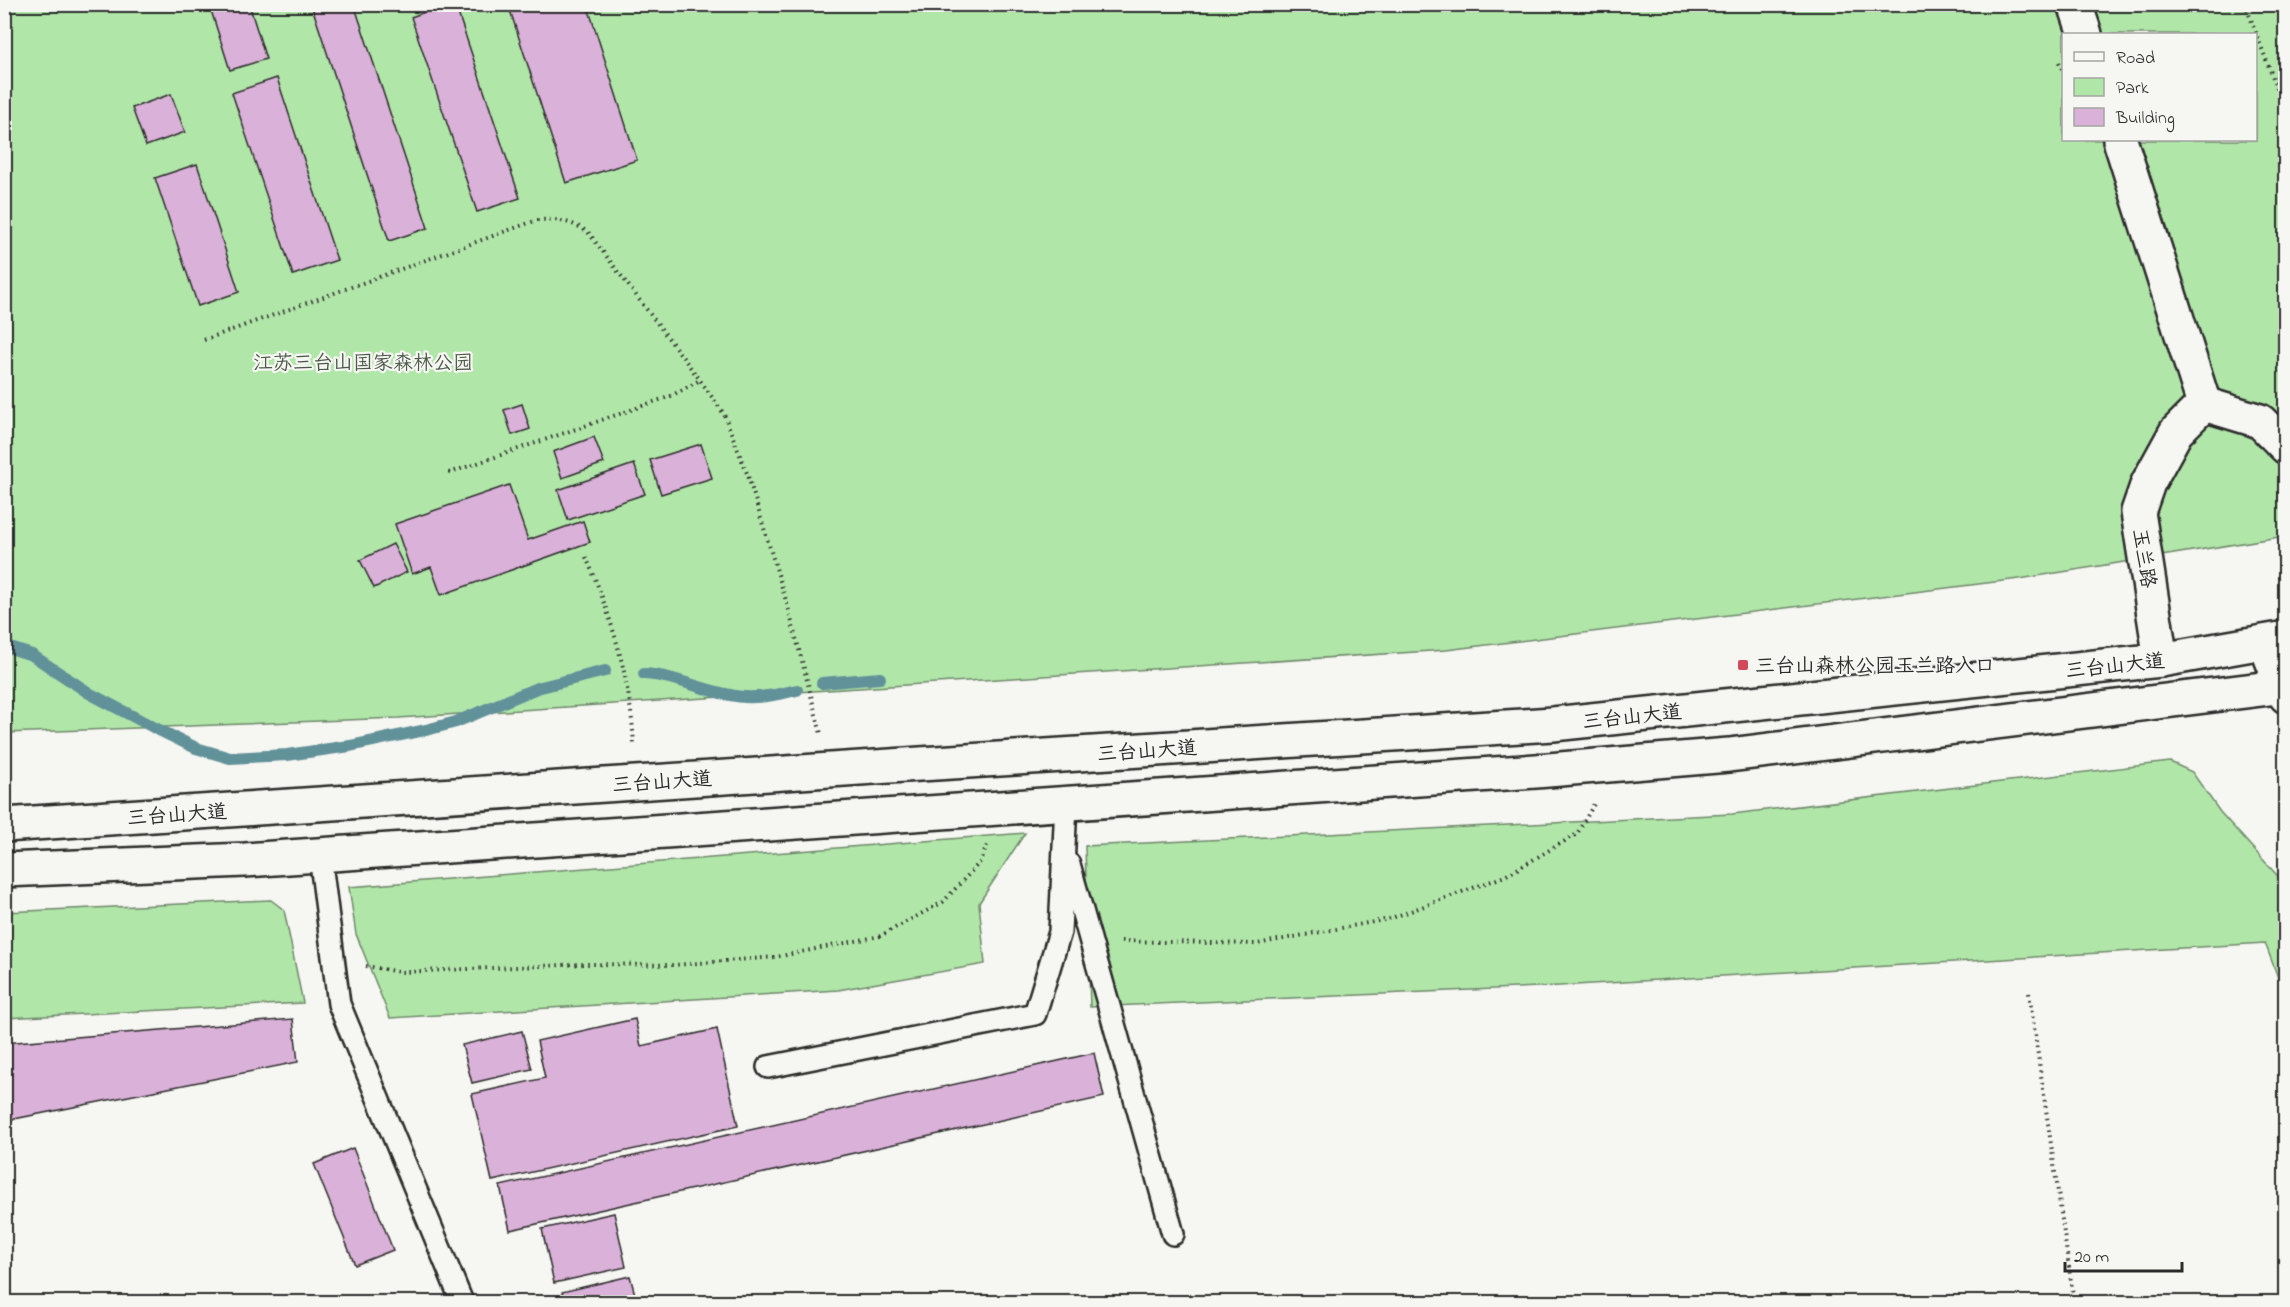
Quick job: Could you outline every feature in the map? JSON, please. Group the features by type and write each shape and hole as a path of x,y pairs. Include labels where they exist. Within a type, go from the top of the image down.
{"main road":[{"path":"2075,4 2085,33"},
{"path":"2120,141 2204,404 2260,421 2286,447"},
{"name":"玉兰路","path":"2161,660 2138,512 2148,483 2176,432 2204,404"},
{"path":"4,870 320,855 1616,764 1729,754 2284,690 2275,640"},
{"name":"三台山大道","path":"4,825 1553,724 2161,660 2275,640"}],"lane":[{"path":"768,1067 1035,1014 1060,932 1066,803"},
{"path":"1064,846 1173,1234"},
{"path":"320,855 339,1004 462,1302"}],"path":[{"path":"2247,9 2256,33"},
{"path":"2257,35 2278,90"},
{"path":"204,340 537,220 557,219 573,223 588,232 724,414 748,477 788,607 830,770"},
{"path":"449,473 671,396 700,380"},
{"path":"586,557 601,591 616,639 633,717 636,783"},
{"path":"1060,932 1112,941 1257,944 1389,919 1505,876 1577,834 1616,764"},
{"path":"334,961 400,972 585,964 674,964 776,957 880,936 943,902 981,861 1000,808"},
{"path":"2029,993 2074,1302"}],"green space":[{"name":"江苏三台山国家森林公园","path":"4,5 2285,5 2285,536 2019,579 1446,650 398,718 5,733"},
{"path":"2170,762 2192,772 2220,812 2285,884 2285,996 2265,943 1559,986 1090,1007 1085,846 1732,814"},
{"path":"1025,833 979,903 985,964 838,990 390,1018 356,934 349,887"},
{"path":"271,900 284,910 303,1003 5,1018 5,912"}],"building":[{"path":"209,4 249,4 266,59 230,70"},
{"path":"311,4 354,4 428,228 389,241"},
{"path":"447,4 455,4 520,198 477,212 411,17"},
{"path":"508,4 587,4 637,160 566,183"},
{"path":"277,78 337,260 293,275 232,93"},
{"path":"171,94 185,132 146,146 132,108"},
{"path":"197,164 239,292 198,306 155,178"},
{"path":"522,404 530,429 512,435 504,410"},
{"path":"594,437 604,463 562,478 553,452"},
{"path":"701,444 712,478 661,494 650,460"},
{"path":"634,464 645,494 568,520 558,490"},
{"path":"509,485 528,540 583,521 590,542 441,595 431,567 412,574 395,524"},
{"path":"393,544 407,572 374,588 360,560"},
{"path":"293,1019 298,1062 4,1121 4,1043"},
{"path":"635,1019 641,1046 717,1029 738,1126 492,1181 472,1094 545,1078 537,1041"},
{"path":"522,1031 532,1069 472,1083 462,1045"},
{"path":"1094,1053 1104,1097 510,1230 500,1186"},
{"path":"353,1148 393,1250 355,1265 314,1164"},
{"path":"614,1213 626,1267 554,1283 542,1229"},
{"path":"630,1276 637,1302 564,1302 562,1292"}],"waterway":[{"path":"4,646 32,655 89,693 153,727 196,748 230,758 287,755 350,746 430,729 456,722 537,688 605,671"},
{"path":"644,674 670,678 732,696 765,696 797,690"},
{"path":"822,683 880,678"}],"place":[{"name":"三台山森林公园玉兰路入口","path":"1743,665"}]}
